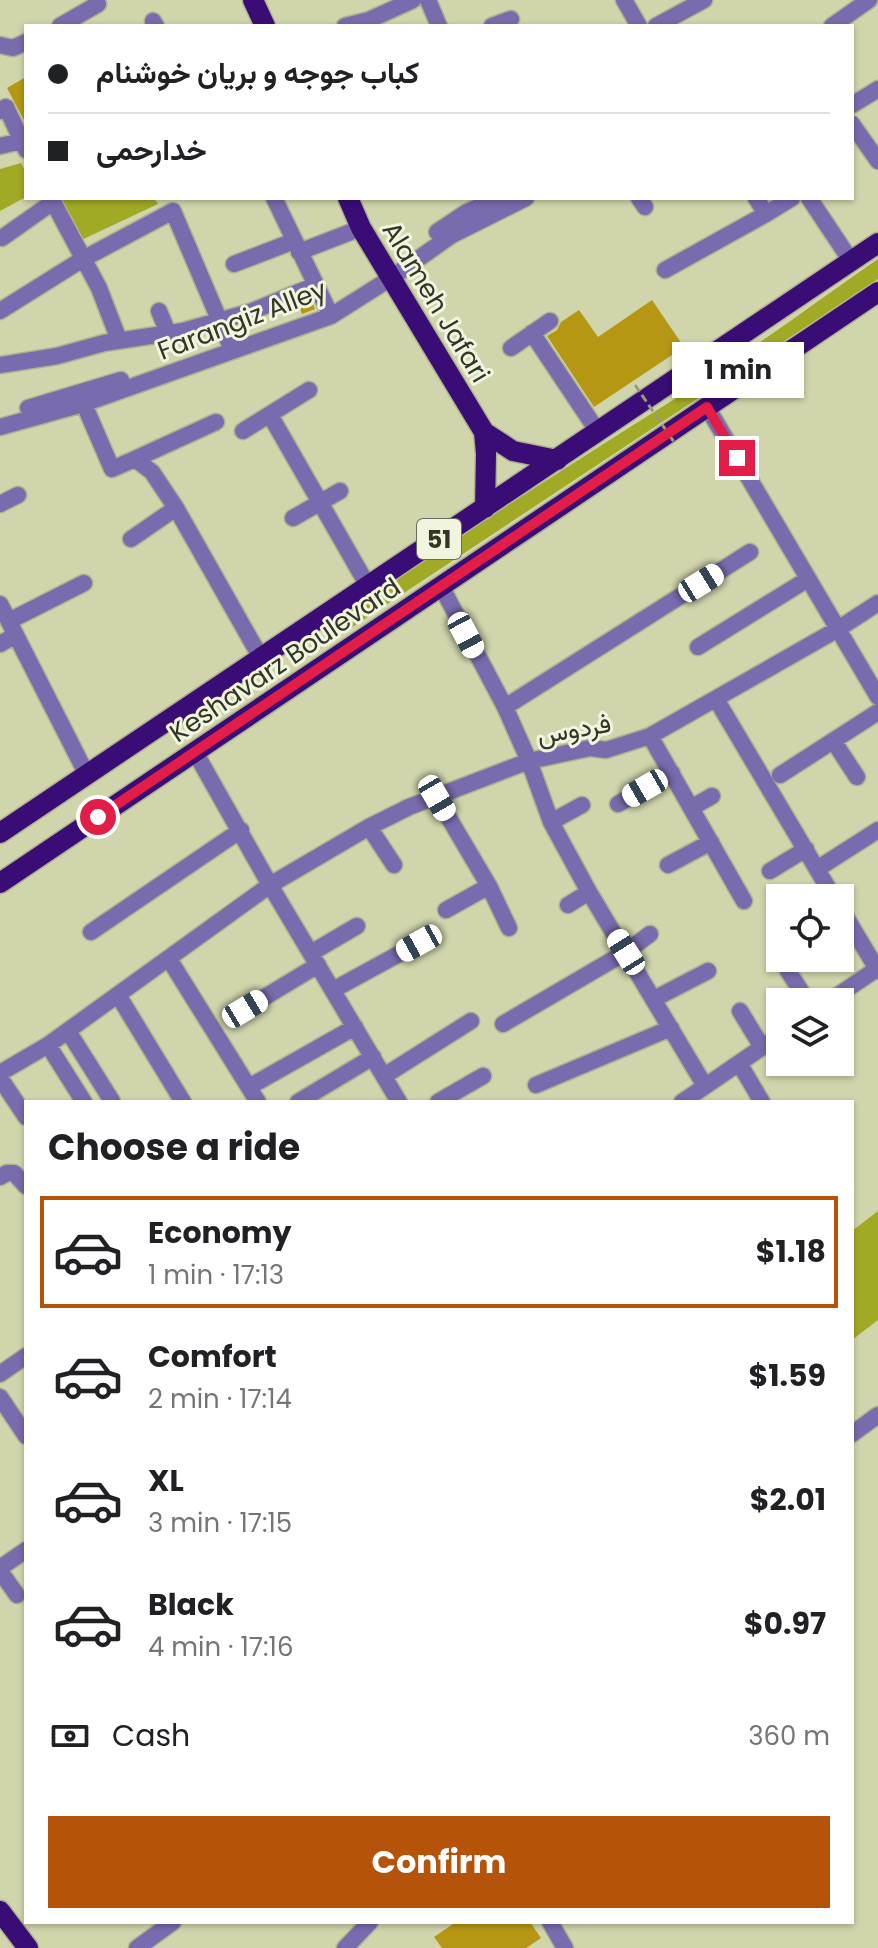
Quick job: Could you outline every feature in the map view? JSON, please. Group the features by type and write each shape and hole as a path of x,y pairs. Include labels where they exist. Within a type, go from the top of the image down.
{"main road":[{"path":"253,0 264,24"},
{"name":"Alameh Jafari","path":"349,200 361,228 484,432"},
{"name":"Keshavarz Boulevard","path":"0,833 878,243"},
{"name":"Keshavarz Boulevard","path":"0,883 878,292"},
{"path":"484,432 513,451 557,460"},
{"path":"484,432 485,508"},
{"path":"0,1911 28,1948"}],"street":[{"path":"68,24 98,4 96,0"},
{"path":"354,24 385,5 413,0"},
{"path":"428,0 438,24"},
{"path":"624,0 638,24"},
{"path":"660,24 704,0"},
{"path":"835,24 869,0"},
{"path":"850,24 878,6"},
{"path":"497,24 511,19"},
{"path":"0,45 13,48 24,43"},
{"path":"854,104 878,89"},
{"path":"0,111 6,107 24,143 0,146"},
{"path":"854,127 878,161"},
{"path":"2,238 52,200 107,305 119,340"},
{"path":"275,200 329,311"},
{"path":"388,273 467,212 494,200"},
{"path":"0,416 82,400 229,343 329,311 338,302 452,235 522,200"},
{"path":"757,200 766,214"},
{"path":"665,270 789,200"},
{"path":"810,200 851,261"},
{"path":"0,311 83,259 173,211 229,343"},
{"path":"234,264 361,228"},
{"path":"0,365 57,356 221,320 250,312 316,285"},
{"path":"159,311 168,333"},
{"name":"Farangiz Alley","path":"0,427 329,311"},
{"path":"511,348 550,321"},
{"path":"532,333 598,432"},
{"path":"243,431 309,390"},
{"path":"82,400 112,469 216,422"},
{"path":"707,407 878,697"},
{"path":"270,415 368,586"},
{"path":"135,459 152,472 176,508 261,658"},
{"path":"293,518 340,491"},
{"path":"0,504 18,495"},
{"path":"131,539 176,508"},
{"path":"505,707 750,552"},
{"path":"698,647 808,579"},
{"path":"0,644 12,628 84,583"},
{"path":"441,586 505,707 551,822 589,892 705,1086"},
{"name":"فردوس","path":"0,1076 68,1031 270,885 369,827 409,807 529,761 590,748 606,750 650,736 878,603"},
{"path":"0,604 87,775"},
{"path":"716,699 826,884"},
{"path":"780,775 878,712"},
{"path":"650,736 744,901"},
{"path":"834,742 857,777"},
{"path":"195,752 398,1100"},
{"path":"618,804 672,773"},
{"path":"691,808 712,796"},
{"path":"437,798 489,886 509,928"},
{"path":"551,822 582,805"},
{"path":"369,827 394,865"},
{"path":"91,932 241,830"},
{"path":"817,869 878,830"},
{"path":"668,865 711,842"},
{"path":"770,871 806,849"},
{"path":"446,910 489,886"},
{"path":"568,905 589,892"},
{"path":"245,1009 357,926"},
{"path":"849,988 878,969 854,930"},
{"path":"503,1024 626,952 650,934"},
{"path":"333,990 419,943"},
{"path":"169,959 257,1100"},
{"path":"654,999 708,971"},
{"path":"118,995 182,1100"},
{"path":"740,1011 762,1047"},
{"path":"384,1076 471,1021"},
{"path":"249,1087 355,1027"},
{"path":"536,1085 671,1028"},
{"path":"68,1031 111,1100"},
{"path":"685,1100 766,1044"},
{"path":"48,1045 83,1100"},
{"path":"301,1100 373,1057"},
{"path":"739,1063 761,1100"},
{"path":"0,1076 24,1114"},
{"path":"441,1100 483,1076"},
{"path":"0,1177 14,1173 24,1184"},
{"path":"0,1374 24,1357"},
{"path":"0,1397 24,1433"},
{"path":"854,1433 878,1415"},
{"path":"17,1595 0,1570 24,1552"},
{"path":"137,1948 170,1924"},
{"path":"345,1948 368,1924"},
{"path":"551,1924 565,1948"}],"path":[{"path":"635,385 674,442"}],"green space":[{"path":"21,163 24,169 24,198 0,211 0,169"},
{"path":"55,200 155,200 158,204 77,242"},
{"path":"878,259 878,279 345,632 337,631 338,620 380,591 754,347"},
{"path":"878,1211 878,1320 854,1338 854,1229"}],"building":[{"path":"24,78 24,120 7,88"},
{"path":"311,299 315,309 302,314 298,304"},
{"path":"652,300 684,347 594,407 547,336 579,310 598,337"},
{"path":"453,1924 531,1924 541,1938 526,1948 442,1948 434,1937"}],"route":[{"path":"98,817 707,407 737,458"}]}
